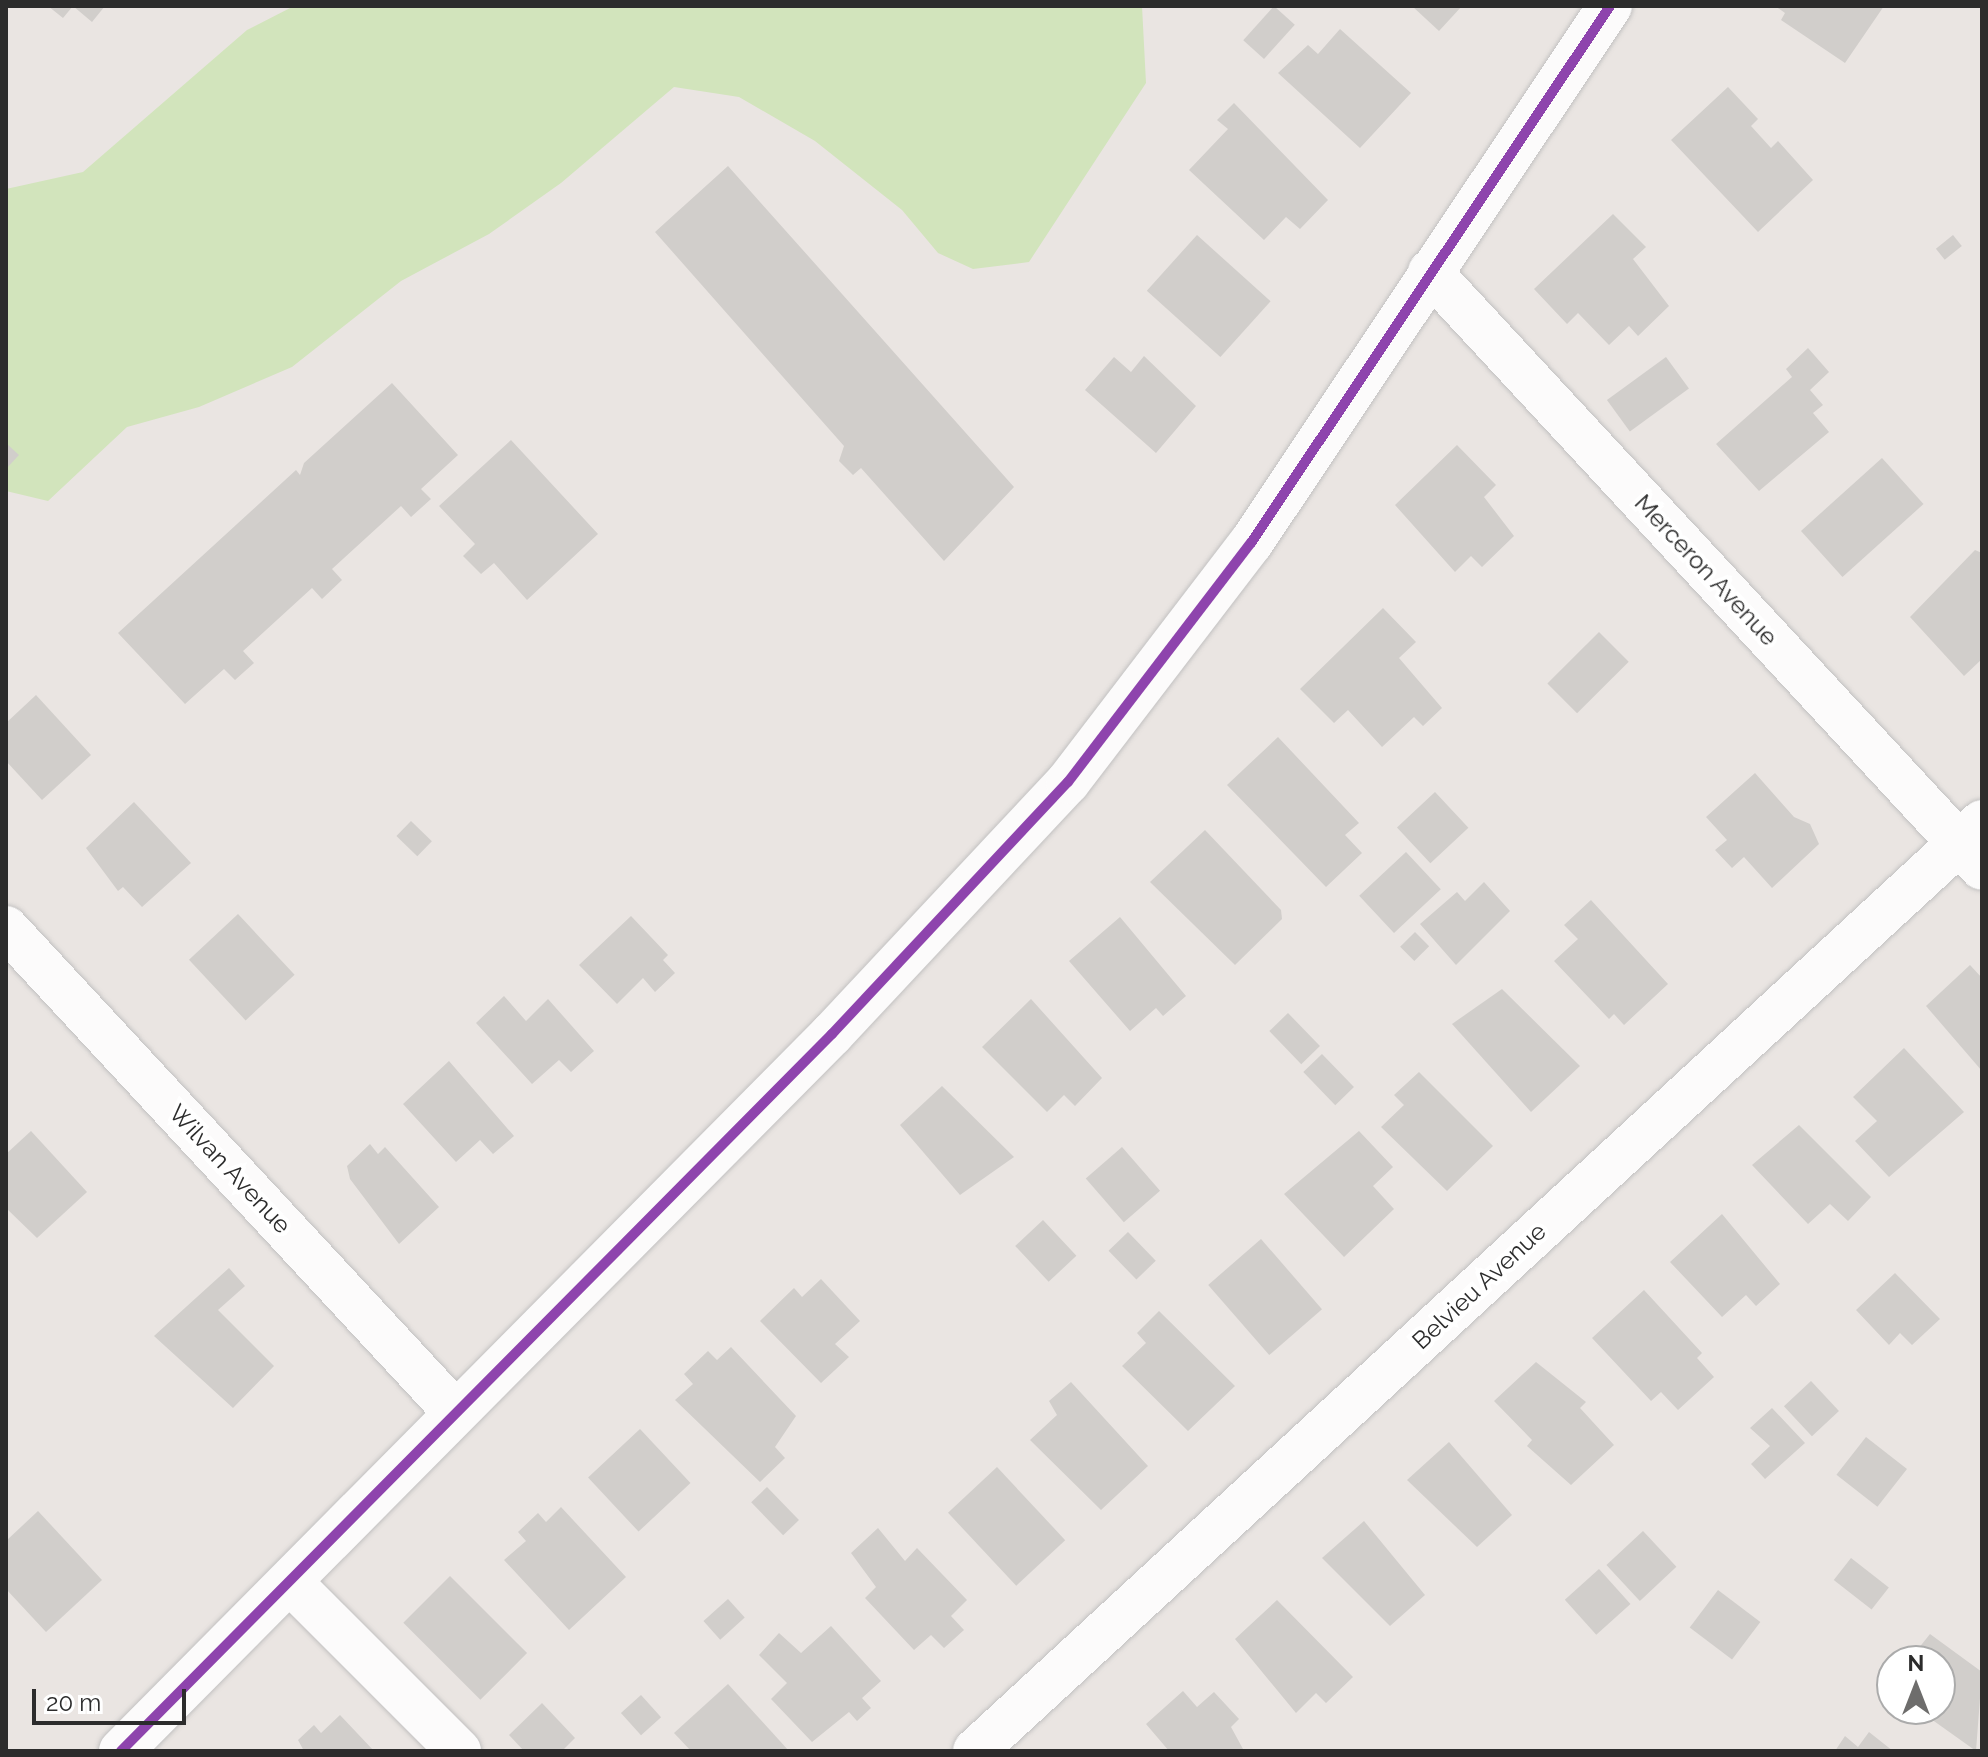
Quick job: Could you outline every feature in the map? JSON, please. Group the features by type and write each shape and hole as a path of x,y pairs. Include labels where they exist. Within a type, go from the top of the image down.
{"street":[{"path":"121,1751 290,1582 454,1411 832,1034 1068,782 1251,543 1610,6"},
{"name":"Merceron Avenue","path":"1430,272 1974,844"},
{"name":"Belvieu Avenue","path":"975,1751 1974,844"},
{"name":"Wilvan Avenue","path":"6,928 454,1411"},
{"path":"290,1582 459,1751"}],"green space":[{"path":"294,6 1142,6 1146,83 1029,262 973,269 938,253 902,210 815,141 739,97 674,87 561,183 489,234 401,281 292,367 199,407 127,427 48,501 6,491 6,189 83,172 247,30"}],"building":[{"path":"48,6 73,6 63,18"},
{"path":"73,6 105,6 92,22"},
{"path":"1274,6 1295,25 1264,59 1243,40"},
{"path":"1412,6 1462,6 1439,31"},
{"path":"1775,6 1884,6 1845,63 1781,20 1785,13"},
{"path":"1340,29 1411,93 1360,148 1278,73 1308,45 1318,54"},
{"path":"1728,87 1758,119 1751,126 1771,148 1778,141 1813,180 1758,232 1671,140"},
{"path":"1234,103 1328,200 1300,229 1286,217 1264,240 1189,170 1228,129 1217,120"},
{"path":"728,166 1014,487 944,561 861,468 853,475 839,461 844,446 655,232"},
{"path":"1613,214 1646,247 1633,259 1669,306 1638,336 1629,326 1609,345 1578,313 1567,324 1534,289"},
{"path":"1197,235 1271,301 1220,357 1147,291"},
{"path":"1953,235 1962,246 1945,260 1936,249"},
{"path":"1808,348 1829,372 1810,390 1823,405 1813,413 1829,432 1759,491 1716,444 1792,377 1786,369"},
{"path":"1144,356 1196,406 1156,453 1085,390 1114,357 1131,372"},
{"path":"1666,357 1689,389 1630,431 1607,400"},
{"path":"392,383 458,455 421,489 431,499 411,517 401,506 332,569 342,580 322,599 312,588 243,651 254,663 235,680 224,669 185,704 118,633 296,470 300,475 304,463"},
{"path":"511,440 598,534 527,600 494,563 481,574 463,556 475,544 439,506"},
{"path":"6,443 19,455 6,469"},
{"path":"1457,445 1496,485 1484,497 1514,536 1482,567 1471,556 1455,572 1395,505"},
{"path":"1882,458 1923,504 1842,577 1801,531"},
{"path":"1975,550 1982,553 1982,659 1964,676 1910,617"},
{"path":"1383,608 1416,642 1399,658 1442,708 1423,726 1414,717 1382,747 1348,710 1334,723 1300,689"},
{"path":"1599,632 1629,662 1577,713 1547,684"},
{"path":"36,695 91,755 42,800 6,761 6,723"},
{"path":"1278,737 1359,823 1345,835 1362,853 1326,887 1227,785"},
{"path":"1755,773 1794,817 1810,824 1819,844 1772,888 1744,857 1732,868 1715,850 1727,840 1706,817"},
{"path":"1435,792 1468,828 1430,863 1397,827"},
{"path":"134,802 191,863 142,907 123,887 118,891 86,848"},
{"path":"411,821 432,841 417,856 396,836"},
{"path":"1205,830 1281,910 1282,919 1235,965 1150,882"},
{"path":"1406,852 1441,889 1394,933 1359,896"},
{"path":"1484,882 1510,911 1456,965 1420,924 1457,892 1465,901"},
{"path":"1591,900 1668,984 1624,1025 1614,1014 1609,1019 1554,961 1578,939 1564,925"},
{"path":"238,914 295,975 246,1020 189,960"},
{"path":"631,916 668,955 663,960 675,973 655,992 643,978 617,1004 579,965"},
{"path":"1120,917 1186,996 1163,1016 1156,1008 1130,1031 1069,961"},
{"path":"1415,932 1429,946 1414,961 1400,947"},
{"path":"1970,965 1982,978 1982,1071 1926,1006"},
{"path":"1502,989 1580,1066 1531,1112 1452,1024"},
{"path":"504,996 526,1021 548,999 594,1051 571,1072 559,1060 532,1084 476,1023"},
{"path":"1031,999 1102,1078 1075,1106 1064,1095 1047,1112 982,1047"},
{"path":"1288,1013 1320,1046 1301,1064 1269,1031"},
{"path":"1904,1048 1964,1112 1889,1177 1855,1141 1877,1121 1853,1097"},
{"path":"1322,1054 1354,1087 1335,1105 1303,1072"},
{"path":"449,1061 514,1136 493,1154 480,1140 456,1162 403,1104"},
{"path":"1419,1072 1493,1146 1447,1191 1381,1127 1404,1105 1394,1095"},
{"path":"942,1086 1014,1157 960,1195 900,1125"},
{"path":"1799,1125 1871,1197 1848,1221 1830,1204 1808,1224 1752,1165"},
{"path":"31,1131 87,1192 37,1238 6,1208 6,1154"},
{"path":"1359,1131 1393,1167 1373,1186 1394,1209 1344,1257 1284,1194"},
{"path":"370,1144 378,1154 385,1147 439,1207 399,1244 350,1179 347,1166"},
{"path":"1122,1147 1160,1191 1124,1222 1086,1178"},
{"path":"1722,1214 1780,1284 1756,1306 1746,1295 1722,1317 1670,1262"},
{"path":"1043,1220 1076,1256 1049,1282 1015,1246"},
{"path":"1128,1232 1156,1261 1136,1280 1109,1251"},
{"path":"1261,1239 1322,1309 1269,1355 1208,1285"},
{"path":"229,1268 245,1286 218,1310 274,1366 233,1408 154,1336"},
{"path":"1895,1273 1940,1319 1912,1345 1900,1333 1889,1345 1856,1310"},
{"path":"821,1279 860,1321 835,1344 849,1357 821,1383 760,1321 794,1288 802,1297"},
{"path":"1644,1290 1702,1353 1697,1358 1714,1377 1678,1410 1661,1392 1651,1401 1592,1338"},
{"path":"1159,1311 1235,1386 1188,1431 1122,1366 1146,1343 1137,1333"},
{"path":"731,1347 796,1416 775,1447 785,1458 760,1482 675,1400 693,1384 684,1374 708,1351 717,1360"},
{"path":"1536,1362 1586,1402 1580,1408 1614,1445 1571,1485 1527,1446 1532,1440 1494,1401"},
{"path":"1811,1381 1839,1411 1812,1436 1784,1406"},
{"path":"1071,1382 1148,1466 1101,1510 1030,1440 1057,1415 1049,1401"},
{"path":"1772,1408 1805,1443 1765,1479 1751,1464 1770,1446 1750,1428"},
{"path":"640,1429 690,1483 639,1532 588,1477"},
{"path":"1866,1437 1907,1469 1877,1507 1836,1475"},
{"path":"1449,1442 1512,1515 1477,1547 1407,1480"},
{"path":"997,1467 1065,1540 1016,1586 948,1513"},
{"path":"767,1487 799,1520 783,1535 751,1502"},
{"path":"561,1507 626,1577 569,1630 504,1560 526,1541 518,1532 538,1513 546,1522"},
{"path":"38,1511 102,1580 46,1632 6,1589 6,1541"},
{"path":"1364,1521 1425,1595 1390,1626 1322,1558"},
{"path":"878,1528 905,1561 917,1548 967,1600 951,1616 964,1630 944,1648 931,1635 914,1650 865,1598 876,1587 851,1553"},
{"path":"1643,1531 1676,1567 1640,1601 1606,1565"},
{"path":"1851,1558 1889,1588 1872,1610 1834,1580"},
{"path":"1599,1569 1630,1604 1596,1635 1565,1600"},
{"path":"450,1576 527,1653 480,1700 403,1623"},
{"path":"1718,1590 1760,1622 1732,1659 1690,1628"},
{"path":"728,1599 745,1618 720,1640 703,1621"},
{"path":"1277,1600 1353,1677 1326,1703 1316,1693 1296,1713 1235,1639"},
{"path":"831,1626 881,1681 862,1698 871,1708 857,1721 849,1712 812,1742 771,1699 787,1683 759,1655 779,1633 801,1653"},
{"path":"1930,1634 1945,1645 1921,1645"},
{"path":"1956,1653 1982,1672 1976,1751 1939,1725 1956,1725"},
{"path":"728,1684 789,1751 691,1751 674,1733"},
{"path":"1183,1691 1197,1707 1214,1692 1239,1719 1231,1727 1243,1749 1169,1751 1146,1724"},
{"path":"641,1695 661,1717 641,1735 621,1713"},
{"path":"542,1703 575,1738 562,1751 524,1751 509,1735"},
{"path":"340,1715 374,1751 304,1751 298,1740 314,1725 321,1733"},
{"path":"1869,1732 1893,1751 1835,1751 1845,1736 1858,1747"}],"transit line":[{"path":"121,1751 832,1034 1068,782 1251,543 1610,6"}]}
